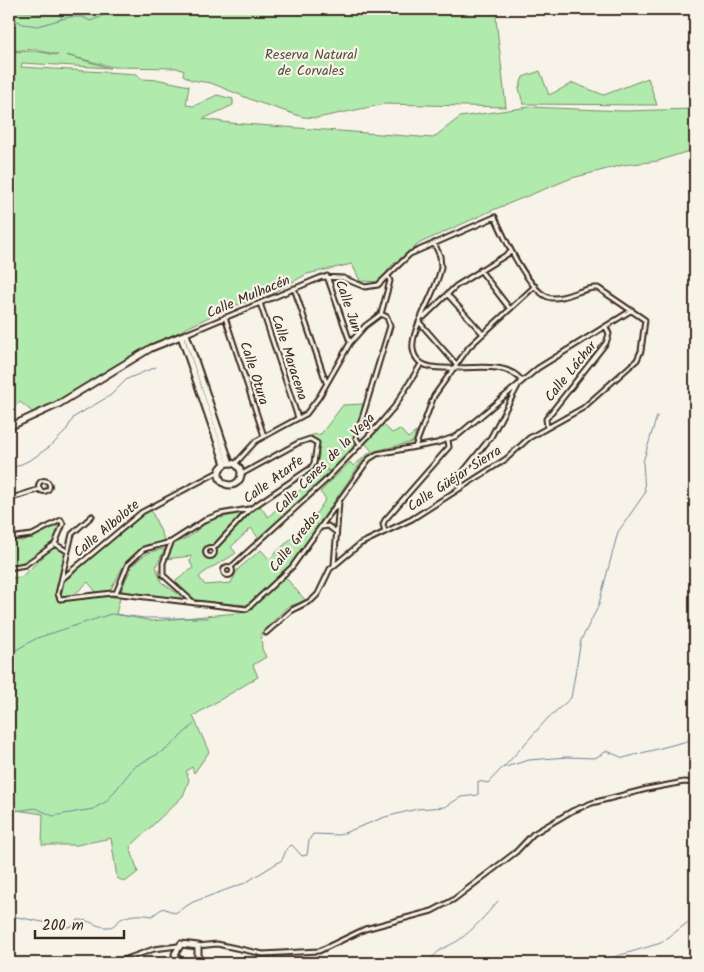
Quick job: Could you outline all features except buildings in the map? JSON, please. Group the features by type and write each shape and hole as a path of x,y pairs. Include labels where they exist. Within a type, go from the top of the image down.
{"street":[{"path":"327,276 343,278 365,287 373,287 383,282 395,266 410,254 495,217 511,252 535,286 543,294 555,298 590,288 598,288 632,310"},
{"path":"434,243 441,261 440,274 420,323 413,344 413,352 421,364 431,368 485,366 513,372 521,380 491,437 459,476 457,482 460,487"},
{"path":"422,318 447,294 480,270 511,252"},
{"path":"480,270 510,309"},
{"name":"Calle Mulhacén","path":"9,427 57,405 131,360 225,317 327,276"},
{"name":"Calle Jun","path":"327,276 350,343"},
{"path":"184,335 214,425 230,464 239,468 240,475 238,481 228,484 220,478 220,471 230,464 264,436 306,414 350,343 365,326 381,314 390,281 388,276"},
{"path":"415,446 434,396 455,366 483,334 535,286"},
{"path":"294,288 326,383"},
{"path":"447,294 483,334"},
{"name":"Calle Maracena","path":"260,303 298,418"},
{"name":"Calle Gredos","path":"92,516 74,531 58,594 60,599 116,593 240,610 251,607 292,567 369,459 377,454 448,440 474,424 521,380 632,310"},
{"name":"Calle Güéjar Sierra","path":"266,633 292,610 312,600 318,594 334,565 360,544 412,519 506,459 529,438 583,408 637,360 641,351 646,325 642,316 632,310"},
{"path":"360,444 356,438 390,326 387,317 381,314"},
{"name":"Calle Otura","path":"225,317 264,436"},
{"path":"420,323 455,366"},
{"name":"Calle Láchar","path":"547,427 546,419 606,344 609,334 606,327"},
{"name":"Calle Cenes de la Vega","path":"231,568 324,482 360,444 395,406 421,364"},
{"path":"420,435 422,445"},
{"name":"Calle Atarfe","path":"213,549 250,509 311,468 314,463 317,443 310,439 298,443 240,475"},
{"path":"385,532 383,524 385,520 449,447 448,440"},
{"name":"Calle Albolote","path":"62,578 142,512 220,471"},
{"path":"9,499 40,489"},
{"path":"334,565 339,501"},
{"path":"116,593 128,564 144,549 171,542 206,519 220,514 250,509"},
{"path":"9,538 32,535 61,520 63,524 55,544 25,564 9,568"},
{"path":"320,527 328,526 336,533"},
{"path":"171,542 162,563 162,573 167,581 195,603"},
{"path":"55,544 68,551"},
{"path":"182,602 186,596"},
{"path":"115,963 154,949 181,944 198,946 218,944 263,954 319,950 365,929 432,911 454,900 516,852 533,834 572,811 592,803 647,789 684,782 695,783"},
{"path":"170,960 178,946"},
{"path":"198,946 200,961 228,963"},
{"path":"175,954 179,962"},
{"path":"160,963 170,960 179,962"}],"green space":[{"name":"Reserva Natural de Corvales","path":"57,9 499,9 496,19 506,107 385,104 317,118 303,117 257,102 211,83 191,80 183,75 184,71 177,68 113,67 66,55 110,68 22,63 21,67 137,74 141,79 161,80 189,86 186,105 194,106 217,95 233,99 233,105 203,119 230,123 433,138 460,117 529,107 624,111 695,109 695,149 658,161 623,165 572,178 493,210 420,243 392,265 379,282 360,281 352,264 307,274 267,296 227,308 163,340 35,414 20,402 9,411 9,52 34,51 58,55 34,49 9,51 9,11 47,13"},
{"path":"540,71 549,95 573,83 604,95 648,78 657,105 523,104 519,88 523,77"},
{"path":"364,404 352,451 331,471 316,466 319,457 318,441 311,438 312,435 321,434 343,405"},
{"path":"383,424 392,433 400,429 408,438 416,432 413,442 375,451 362,461 292,563 247,605 198,601 173,583 193,568 190,562 191,556 166,559 174,544 190,536 208,521 244,512 212,545 205,547 202,552 205,557 212,558 216,554 216,548 242,520 260,506 268,517 309,481 301,478 315,468 330,472 259,539 251,528 231,547 236,553 199,577 205,585 231,583 238,569 261,550 269,559 313,518 326,499 320,492 350,462 353,466 372,451 365,443"},
{"path":"151,510 166,543 146,545 125,563 110,591 97,593 88,582 76,593 79,597 65,599 61,595 64,582 135,519"},
{"path":"58,523 61,525 56,537 45,549 21,563 9,565 9,540 22,541"},
{"path":"54,547 64,551 66,556 56,594 59,602 107,596 120,598 116,614 152,621 248,612 285,577 306,601 287,607 261,634 262,649 266,657 253,665 258,677 193,716 209,752 194,773 192,767 186,771 189,780 183,796 130,847 138,872 125,882 117,878 111,838 77,845 42,845 43,814 9,809 9,578 21,577"},
{"path":"165,549 156,566 161,582 181,596 178,599 121,591 132,568 141,557 148,553"}],"waterway":[{"path":"61,18 64,9"},
{"path":"9,16 23,24 38,26 69,17 83,17 90,21 101,17 109,9"},
{"path":"9,470 32,459 52,445 65,432 74,417 111,395 127,379 156,367"},
{"path":"504,767 548,718 571,698 581,640 598,607 618,532 645,493 643,462 657,416"},
{"path":"9,654 37,638 111,614 145,618 208,618"},
{"path":"9,812 36,808 53,816 93,809 107,801 134,767 167,749 194,724"},
{"path":"9,920 17,917 68,927 73,926 78,920 82,920 108,927 129,916 152,916 163,908 175,913 193,902 245,883 282,860 287,848 292,845 302,856 307,855 309,840 313,834 339,835 385,817 417,809 445,807 461,797 478,795 478,781 488,783 502,768 529,760 567,757 595,758 607,751 623,758 695,739"},
{"path":"428,963 439,951 459,940 470,931 498,901"},
{"path":"594,963 661,943 695,917"}]}
